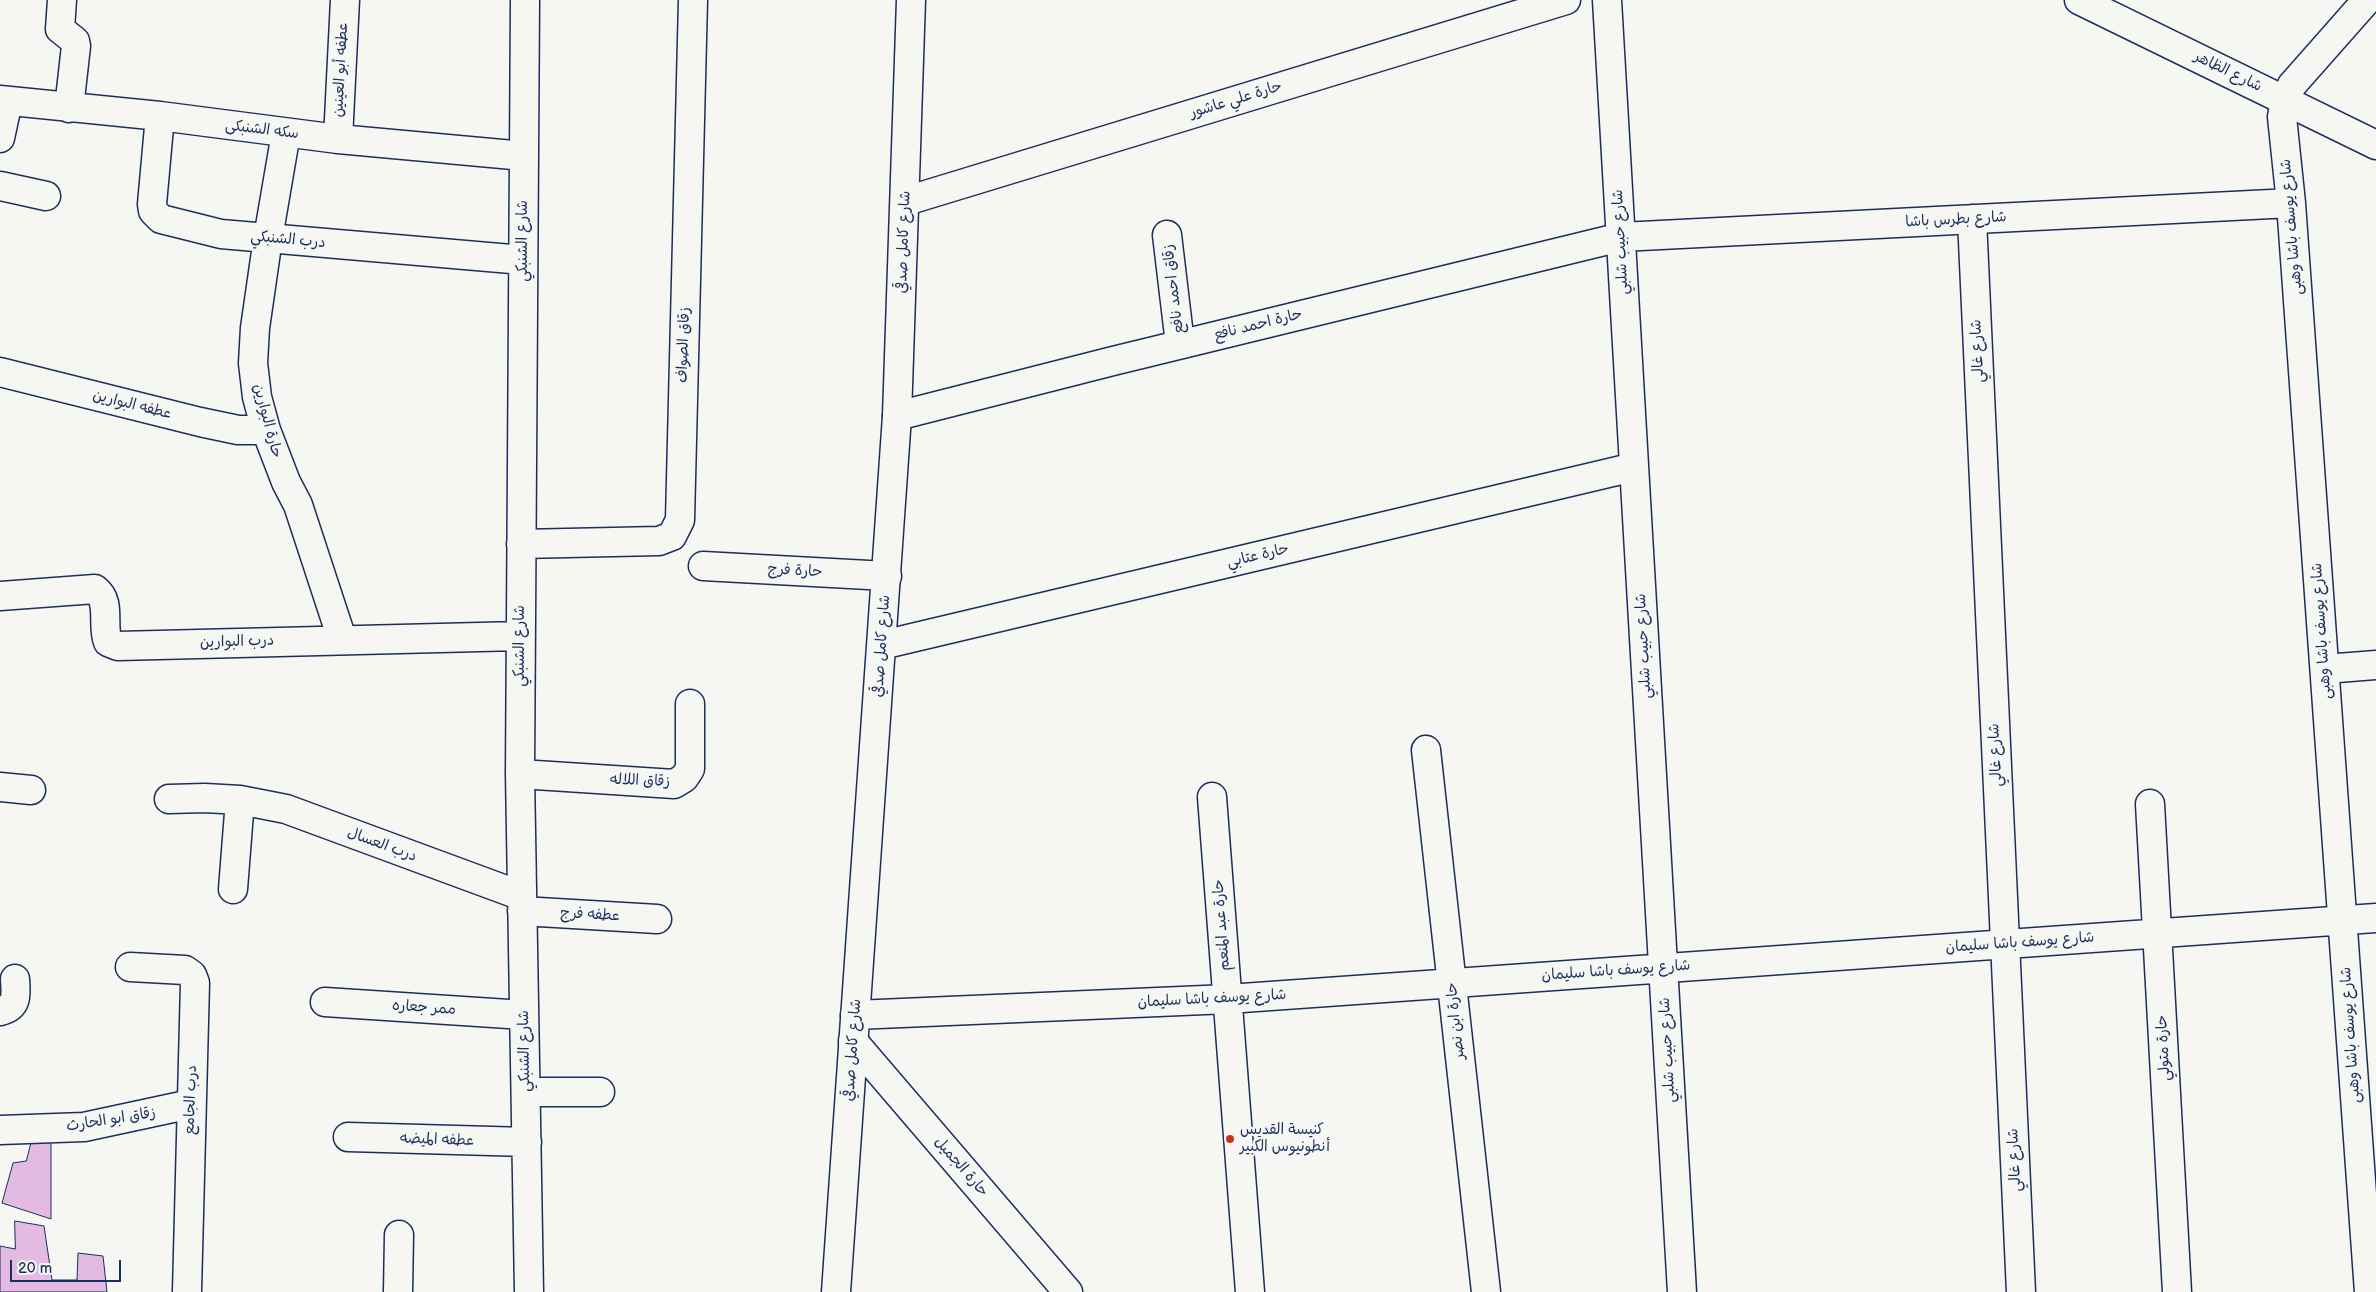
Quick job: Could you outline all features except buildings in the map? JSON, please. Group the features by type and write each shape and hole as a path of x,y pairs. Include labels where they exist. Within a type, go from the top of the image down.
{"street":[{"path":"62,0 60,29 75,42 76,46 69,108"},
{"name":"عطفه أبو العينين","path":"338,139 344,0"},
{"name":"شارع الشنبكي","path":"525,0 520,774 529,1292"},
{"name":"زقاق الصواف","path":"520,544 659,541 672,536 680,520 693,0"},
{"name":"شارع كامل صدقي","path":"836,1292 897,416 906,201 911,0"},
{"name":"حارة علي عاشور","path":"906,201 1566,0"},
{"name":"شارع حبيب شلبي","path":"1607,0 1682,1292"},
{"name":"شارع الظاهر","path":"2079,0 2376,145"},
{"name":"شارع يوسف باشا وهبى","path":"2367,0 2292,85 2284,100 2282,117 2292,203 2369,1292"},
{"path":"0,138 4,101"},
{"name":"سكه الشنبكى","path":"4,101 160,116 286,134 524,156"},
{"name":"درب الشنبكي","path":"160,116 152,204 156,216 220,234 523,260"},
{"name":"حارة البوارين","path":"286,134 255,328 253,363 257,397 266,430 286,482 298,505 342,639"},
{"path":"0,186 46,196"},
{"name":"شارع بطرس باشا","path":"1620,237 2292,203"},
{"name":"شارع غالي","path":"1972,219 2021,1292"},
{"name":"زقاق احمد نافع","path":"1167,234 1180,344"},
{"name":"حارة احمد نافع","path":"897,416 1180,344 1620,237"},
{"name":"عطفه البوارين","path":"0,372 200,422 238,430 266,430"},
{"name":"حارة عتابي","path":"882,645 1634,466"},
{"name":"حارة فرج","path":"703,566 887,576"},
{"name":"درب البوارين","path":"0,596 95,589 102,594 105,602 108,642 118,646 520,636"},
{"path":"2325,669 2376,665"},
{"name":"زقاق اللاله","path":"520,774 674,784 684,778 690,768 690,704"},
{"name":"حارة ابن نصر","path":"1426,750 1486,1292"},
{"path":"0,787 31,790"},
{"name":"حارة عبد المنعم","path":"1212,797 1250,1292"},
{"name":"درب العسال","path":"169,799 205,798 240,800 286,809 522,903"},
{"path":"233,889 240,800"},
{"name":"حارة متولي","path":"2150,804 2177,1292"},
{"name":"عطفه فرج","path":"522,903 657,918"},
{"name":"شارع يوسف باشا سليمان","path":"854,1028 1228,999 2376,918"},
{"name":"درب الجامع","path":"130,967 185,970 192,975 195,983 190,1104 187,1291"},
{"path":"0,1011 9,1009 14,1004 15,980"},
{"name":"ممر جعاره","path":"325,1002 524,1014"},
{"name":"حارة الجميل","path":"854,1028 1068,1292"},
{"path":"526,1092 600,1092"},
{"name":"زقاق ابو الحارث","path":"0,1130 84,1128 190,1104"},
{"name":"عطفه الميضه","path":"348,1137 527,1142"},
{"path":"398,1292 399,1235"}],"place":[{"name":"كنيسة القديس أنطونيوس الكبير","path":"1230,1139"}]}
